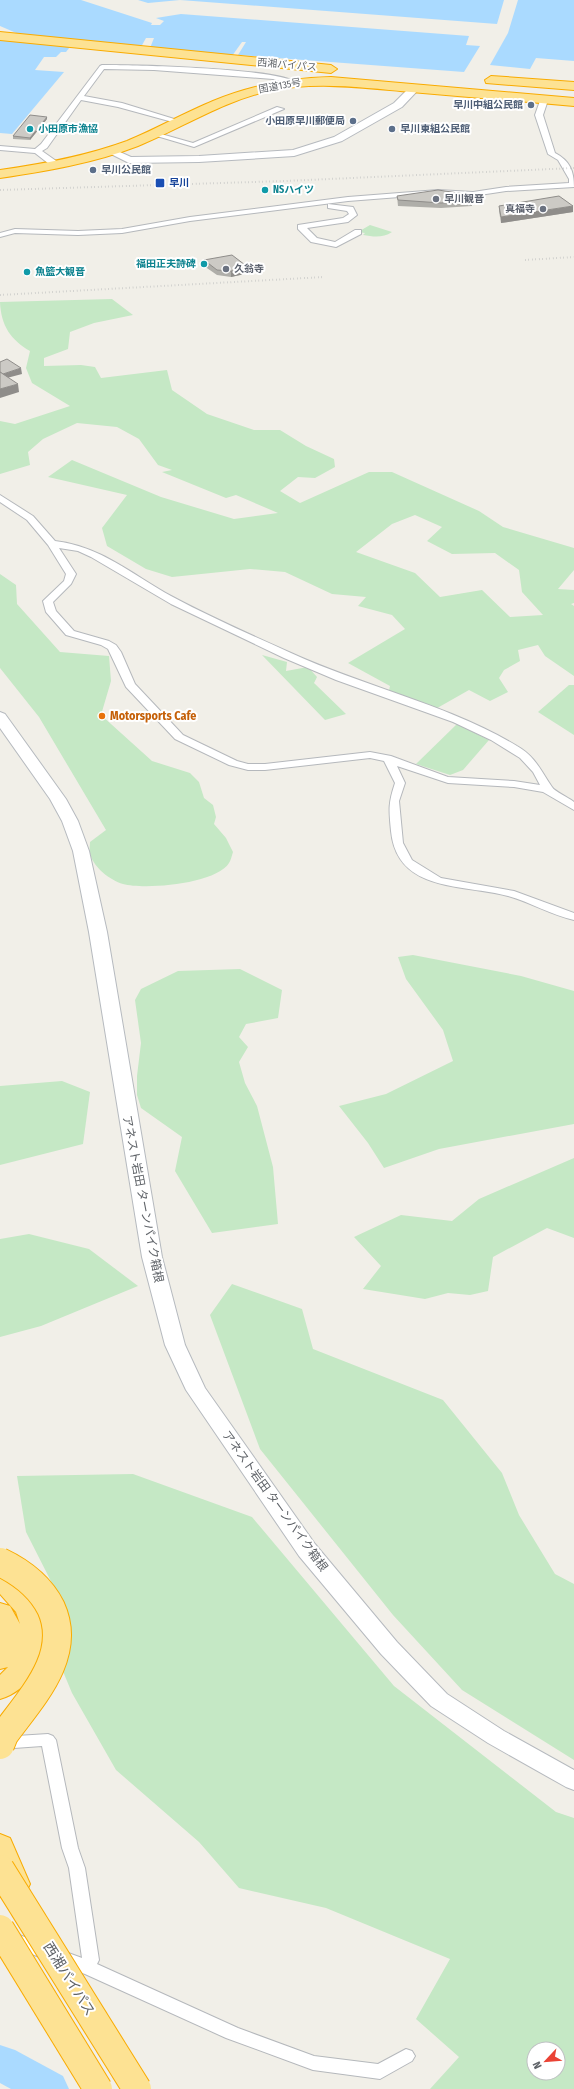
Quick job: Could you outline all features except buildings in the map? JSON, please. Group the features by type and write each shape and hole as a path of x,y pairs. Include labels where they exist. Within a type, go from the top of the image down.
{"highway":[{"name":"西湘バイパス","path":"0,37 202,58 422,76"},
{"name":"西湘バイパス","path":"0,37 309,69 574,87"},
{"name":"西湘バイパス","path":"475,80 574,87"},
{"name":"国道135号","path":"0,174 56,165 111,151 154,134 247,93 293,83 331,81 574,102"},
{"path":"0,1562 29,1581 44,1596 55,1616 58,1637 53,1657 44,1677 4,1735 0,1744"},
{"path":"0,1580 16,1593 24,1603 35,1626 35,1643 12,1654"},
{"path":"0,1613 10,1631 12,1654 19,1674 0,1689"},
{"path":"0,1846 24,1905"},
{"name":"西湘バイパス","path":"0,1869 24,1905 137,2089"},
{"path":"0,1929 98,2089"}],"street":[{"path":"37,151 44,146 81,98 102,67 154,68 274,77 293,83"},
{"path":"111,151 129,160 128,164 132,166 188,164 195,159 284,154 320,146 338,139 398,105 415,88"},
{"path":"81,98 119,105 180,122"},
{"path":"0,235 15,231 78,233 122,231 262,209 421,192 468,195 506,188 543,188 574,185 573,179 561,159 552,154 547,136 540,122 539,115 544,100"},
{"path":"154,134 194,145 280,109"},
{"path":"194,145 195,159"},
{"path":"0,148 37,151 56,165"},
{"path":"262,209 270,212 332,206 346,207 353,212 350,218 301,227 314,240 336,245 358,232"},
{"path":"0,224 15,231"},
{"path":"0,498 27,516 52,544 71,574 68,582 48,601 51,612 70,633 105,643 112,647 116,652 130,685 179,737 225,760 248,767 265,767 360,755 387,758 450,781 547,789 565,798 574,807"},
{"path":"52,544 65,544 80,549 121,570 162,595 294,658 357,684 454,717 523,754 544,781 547,789"},
{"name":"アネスト岩田 ターンパイク箱根","path":"0,717 46,783 70,821 81,850 98,932 152,1257 175,1345 196,1390 307,1550 389,1648 439,1700 496,1736 574,1781"},
{"path":"387,758 399,778 400,783 394,801 398,843 407,862 438,881 510,893 574,917"},
{"path":"0,1744 48,1740 70,1848 77,1868 91,1960 85,1966"},
{"path":"0,1936 85,1966 232,2033 313,2063 380,2072 406,2056"}],"green space":[{"path":"370,225 392,232 375,237 363,235 365,233 358,232"},
{"path":"112,299 133,315 94,323 70,332 68,349 44,358 44,366 81,365 95,367 101,378 167,370 172,390 207,414 254,430 280,430 306,446 334,459 335,467 315,478 298,477 280,491 300,503 369,472 392,472 479,511 503,527 574,548 574,570 558,589 574,590 574,603 571,604 574,606 574,676 545,656 538,645 518,650 520,661 504,670 499,678 508,692 490,701 469,690 432,711 388,695 390,686 348,663 405,629 392,615 358,606 366,597 332,594 285,572 250,569 172,577 146,569 107,546 102,528 127,495 48,477 72,460 161,497 234,519 278,513 236,495 226,498 162,472 172,470 158,465 139,439 117,427 77,423 43,439 28,452 30,465 0,474 0,421 15,424 70,406 32,383 26,368 30,351 17,342 8,331 2,318 0,302","holes":["415,515 442,527 427,541 452,554 495,553 519,570 522,592 543,615 510,617 482,590 440,597 415,573 356,552 392,524"]},
{"path":"0,574 16,585 17,604 60,652 109,656 111,681 101,715 152,761 190,773 199,782 204,798 213,805 216,817 214,824 226,838 233,852 229,863 222,870 210,876 179,884 163,886 133,886 113,880 103,873 95,864 90,853 90,842 106,830 39,717 0,668"},
{"path":"262,655 287,662 286,671 308,667 317,677 314,683 346,714 325,720"},
{"path":"569,685 574,685 574,735 538,712"},
{"path":"457,724 489,740 463,770 450,775 416,764"},
{"path":"413,955 521,976 574,991 574,1124 439,1149 384,1168 368,1143 339,1106 386,1094 453,1061 443,1030 406,979 398,957"},
{"path":"240,969 282,990 278,1018 246,1024 239,1037 248,1047 239,1062 245,1083 257,1106 273,1167 278,1224 212,1233 175,1171 182,1137 141,1108 137,1095 137,1076 141,1043 135,1000 141,989 178,971"},
{"path":"62,1081 90,1092 83,1144 0,1165 0,1086"},
{"path":"574,1158 574,1238 547,1228 493,1257 488,1291 470,1295 448,1293 425,1299 363,1289 381,1266 354,1237 401,1215 452,1221 479,1199"},
{"path":"29,1234 89,1249 138,1286 41,1326 0,1337 0,1239"},
{"path":"232,1284 302,1309 313,1349 443,1400 502,1473 519,1515 555,1574 574,1584 574,1760 462,1690 393,1615 260,1449 210,1315"},
{"path":"133,1474 252,1517 394,1686 556,1812 574,1818 574,2089 430,2089 459,2057 416,2019 450,1959 326,1908 239,1888 199,1842 116,1770 72,1693 62,1669 64,1607 26,1532 17,1476"}],"water":[{"path":"0,0 81,0 152,23 151,25 160,25 164,21 156,18 181,14 469,36 466,45 480,46 464,72 238,55 246,42 242,42 232,56 150,48 154,38 146,38 141,47 78,44 80,39 76,39 66,52 61,52 56,57 44,57 35,70 64,72 12,134 0,133 0,40 21,35 0,26"},
{"path":"138,0 180,0 148,3"},
{"path":"180,0 504,0 497,24"},
{"path":"518,0 574,0 574,61 536,58 530,69 490,65 508,33"}],"waterway":[{"name":"早川","path":"0,2062 48,2089"}],"railway":[{"path":"0,190 285,181 574,168"},
{"path":"525,260 574,257"},
{"path":"0,295 324,277"}],"place":[{"name":"早川中組公民館","path":"531,105"},
{"name":"小田原早川郵便局","path":"353,121"},
{"name":"小田原市漁協","path":"30,129"},
{"name":"早川東組公民館","path":"392,129"},
{"name":"早川公民館","path":"93,170"},
{"name":"早川","path":"160,183"},
{"name":"NSハイツ","path":"265,190"},
{"name":"早川観音","path":"436,199"},
{"name":"真福寺","path":"543,209"},
{"name":"福田正夫詩碑","path":"204,264"},
{"name":"久翁寺","path":"226,269"},
{"name":"魚籃大観音","path":"27,272"},
{"name":"Motorsports Cafe","path":"102,716"}]}
